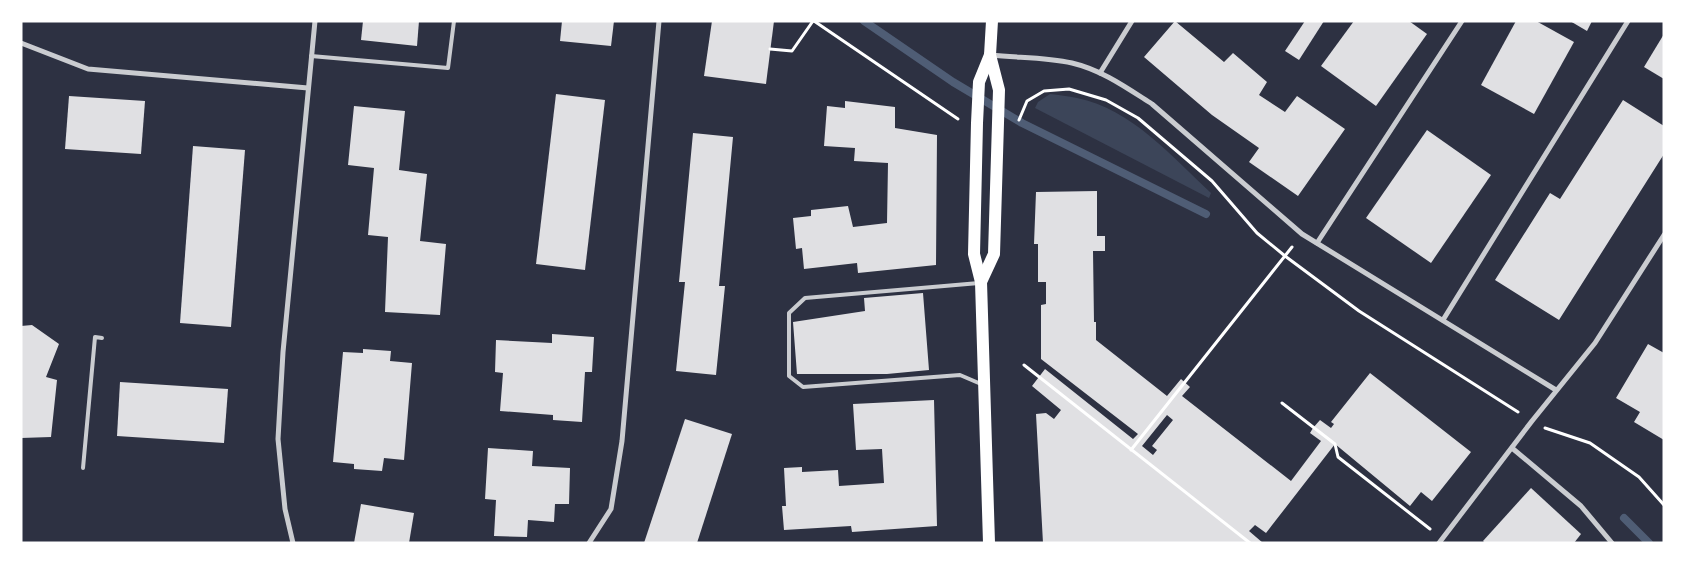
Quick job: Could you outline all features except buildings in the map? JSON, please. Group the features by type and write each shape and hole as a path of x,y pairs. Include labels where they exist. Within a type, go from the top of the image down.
{"main road":[{"path":"981,282 994,254 999,90 990,55 992,21"},
{"path":"989,543 981,282 974,254 979,82 990,55"}],"street":[{"path":"293,543 285,509 278,439 283,352 315,21"},
{"path":"589,543 611,509 622,442 659,21"},
{"path":"1100,73 1132,21"},
{"path":"1317,243 1462,21"},
{"path":"1443,320 1628,21"},
{"path":"21,43 88,69 308,88"},
{"path":"990,55 1073,63 1100,73 1126,87 1152,104 1302,234 1556,390"},
{"path":"1441,541 1594,343 1664,235"},
{"path":"1512,448 1580,506 1612,543"}],"lane":[{"path":"311,56 448,68 454,21"},
{"path":"981,282 805,298 789,313 789,376 803,387 960,375 984,385"},
{"path":"83,468 95,337 102,338"}],"path":[{"path":"770,49 792,51 814,21 961,122"},
{"path":"1017,125 1027,101 1044,91 1069,89 1106,100 1138,118 1212,181 1257,233 1359,311 1532,421 1548,429 1590,444 1639,477 1664,505"},
{"path":"1132,450 1302,234"},
{"path":"1024,365 1250,543"},
{"path":"1282,403 1335,444 1338,457 1441,541"}],"shaded area":[{"path":"1050,94 1074,97 1097,104 1116,112 1133,123 1166,150 1211,193 1209,198 1035,108 1038,102"}],"waterway":[{"path":"864,21 953,82 1022,123 1206,214"},
{"path":"1624,518 1649,543"}]}
